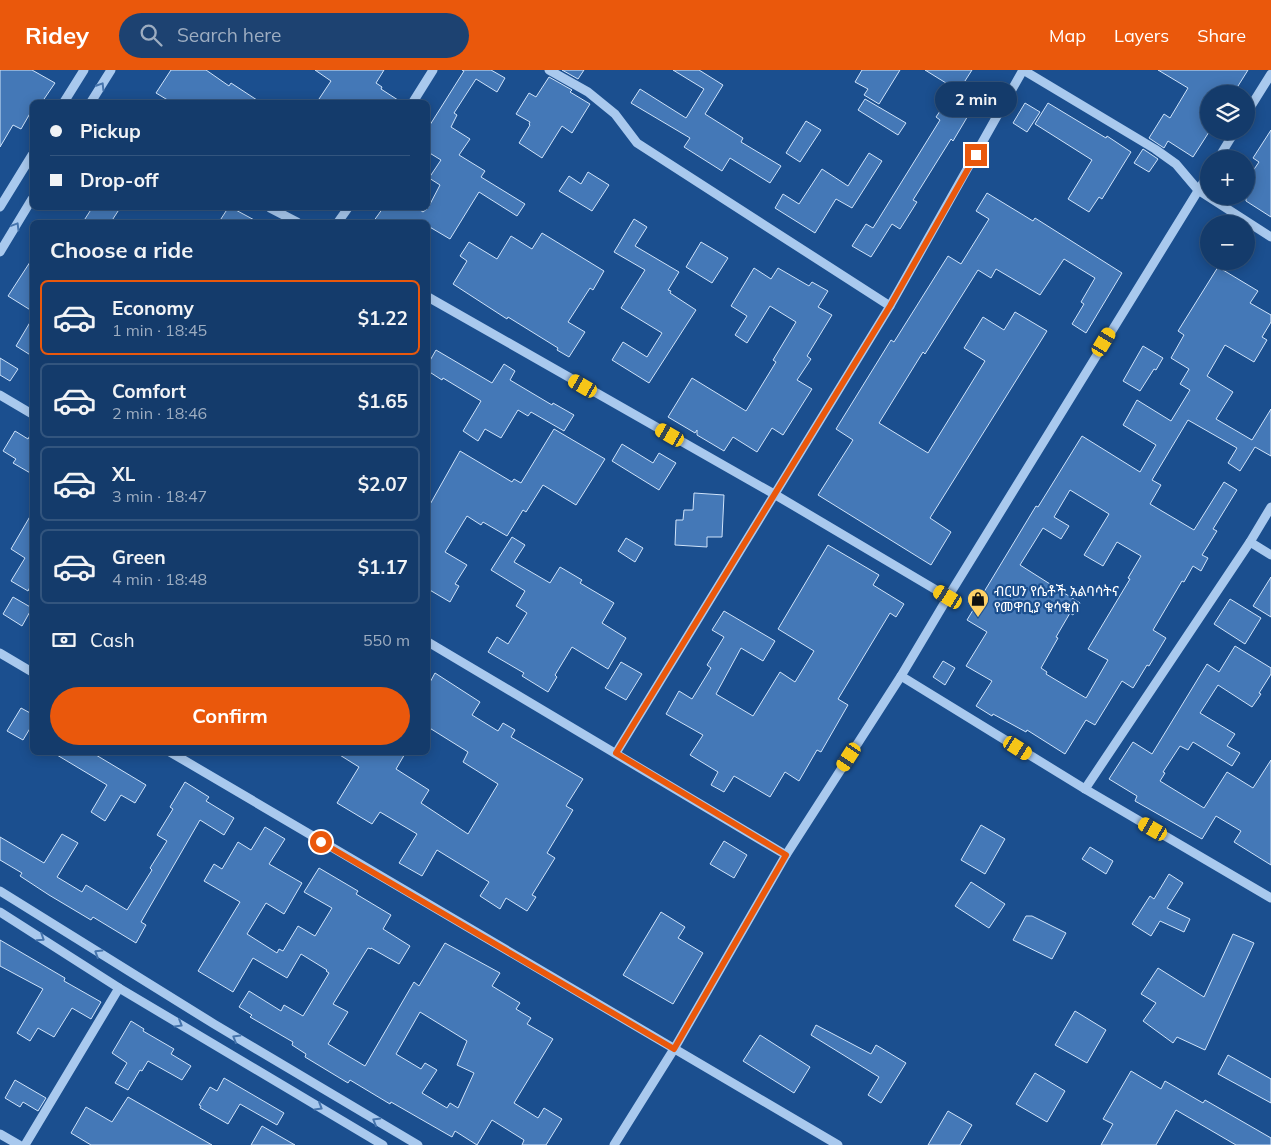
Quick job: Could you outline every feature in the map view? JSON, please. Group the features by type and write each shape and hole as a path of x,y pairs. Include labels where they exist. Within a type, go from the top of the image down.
{"street":[{"path":"65,100 84,70"},
{"path":"92,100 111,70"},
{"path":"413,100 433,70"},
{"path":"549,70 588,92 615,114 637,143 890,306"},
{"path":"616,753 890,306 1023,70 1155,149 1176,164 1198,190 1271,237"},
{"path":"1255,100 1271,74"},
{"path":"0,207 30,158"},
{"path":"614,1145 674,1049 786,855 901,676 1200,187"},
{"path":"0,252 30,202"},
{"path":"274,210 293,220"},
{"path":"430,298 774,494 948,597"},
{"path":"0,395 30,413"},
{"path":"1085,789 1250,542 1271,507"},
{"path":"1250,542 1271,555"},
{"path":"430,643 786,855"},
{"path":"0,653 30,671"},
{"path":"901,676 1085,789 1271,898"},
{"path":"175,755 838,1145"},
{"path":"0,891 246,1044 418,1145"},
{"path":"0,912 367,1141 383,1145"},
{"path":"25,1145 119,988"},
{"path":"0,1134 18,1145"}],"building":[{"path":"0,70 32,70 55,83 43,100 30,100 30,113 21,129 13,125 0,147"},
{"path":"171,70 206,70 229,86 231,83 257,100 168,100 156,93"},
{"path":"315,70 384,70 376,83 382,87 381,89 398,100 318,100 331,81"},
{"path":"462,70 491,70 505,78 497,92 476,79 454,113 457,115 451,127 470,139 459,155 485,171 481,177 525,204 517,216 479,192 450,239 430,227 430,220 374,220 382,210 420,210 423,212 430,210 430,204 440,185 430,179 430,176 441,160 430,153 430,125 464,71"},
{"path":"562,70 584,70 578,79"},
{"path":"673,70 699,70 723,85 705,114 743,138 741,142 781,166 770,183 730,158 722,171 684,147 690,138 631,103 640,89 686,118 704,89"},
{"path":"862,70 900,70 879,104 864,95 868,89 855,82"},
{"path":"925,70 972,70 956,95 943,87 946,83"},
{"path":"1158,70 1248,70 1239,85 1200,85 1200,140 1204,140 1193,157 1168,141 1164,148 1149,138 1164,114 1170,118 1188,88"},
{"path":"549,77 572,90 570,92 590,104 572,133 562,126 542,158 519,143 530,122 516,114 529,93 536,97"},
{"path":"865,99 906,123 898,135 858,110"},
{"path":"947,101 969,114 913,200 917,202 900,229 892,224 871,257 852,246 866,224 873,228 940,120 936,117"},
{"path":"1025,103 1040,112 1027,132 1013,123"},
{"path":"1048,103 1106,138 1107,136 1131,152 1102,199 1099,197 1089,212 1068,199 1092,160 1035,124"},
{"path":"806,121 821,130 800,162 786,153"},
{"path":"1271,130 1271,217 1252,205 1255,205 1255,168 1259,162 1255,159 1255,155"},
{"path":"1143,149 1158,159 1149,172 1134,163"},
{"path":"869,153 882,161 852,208 836,199 815,233 775,208 783,194 799,204 822,169 848,186"},
{"path":"588,172 609,185 592,211 559,191 569,176 581,184"},
{"path":"987,193 1033,221 1035,218 1122,273 1086,333 1072,324 1084,304 1081,302 1095,278 1064,259 1040,295 996,269 991,278 978,270 925,354 923,352 879,423 928,453 985,361 964,348 983,317 1004,330 1015,312 1047,331 930,518 951,532 931,565 818,495 853,440 836,429 891,340 894,342 948,256 961,264 989,219 976,211"},
{"path":"91,210 119,210 112,220 84,220"},
{"path":"227,210 236,210 254,220 220,220"},
{"path":"634,219 647,227 635,246 679,272 668,290 696,310 649,383 612,360 623,342 647,357 662,333 621,308 645,270 614,252"},
{"path":"542,233 604,271 593,290 590,288 568,322 585,332 569,357 557,350 558,348 508,317 507,319 453,284 467,261 460,256 469,242 497,259 511,236 532,249"},
{"path":"701,242 728,258 712,283 686,267"},
{"path":"30,262 30,310 8,296"},
{"path":"754,268 771,279 778,268 809,286 812,282 828,291 818,307 832,315 807,356 811,359 797,380 812,389 783,435 772,428 757,452 733,437 724,451 697,435 697,430 695,433 668,417 692,378 746,411 776,362 773,360 796,322 770,306 747,343 735,335 747,316 731,306"},
{"path":"1216,270 1223,270 1258,291 1250,303 1271,315 1271,322 1262,337 1267,340 1254,362 1225,345 1207,376 1233,392 1216,419 1252,440 1271,409 1271,456 1255,447 1240,471 1228,463 1237,448 1188,420 1152,480 1161,485 1150,504 1194,530 1224,482 1237,490 1213,529 1217,531 1202,555 1208,558 1201,571 1193,566 1153,630 1166,638 1149,666 1147,665 1133,688 1122,681 1095,725 1086,720 1065,754 1027,730 1026,732 993,714 992,716 976,706 992,681 966,666 987,632 967,620 1036,506 1038,507 1082,436 1140,472 1156,445 1123,425 1137,400 1171,421 1190,390 1180,384 1189,369 1171,358 1184,335 1178,331","holes":["1070,490 1109,514 1084,555 1103,566 1117,542 1141,556 1128,578 1130,579 1088,649 1108,660 1086,698 1046,674 1047,672 1041,668 1070,613 1073,615 1080,603 1020,565 1043,528 1061,539 1069,526 1054,517"]},
{"path":"30,322 30,355 16,346"},
{"path":"1143,346 1163,358 1140,391 1123,381"},
{"path":"436,350 492,383 504,364 515,371 510,380 552,405 553,403 574,415 564,431 531,412 528,416 518,410 501,438 485,429 478,441 463,431 481,401 430,372 430,360"},
{"path":"0,358 18,369 10,381 0,375"},
{"path":"554,429 605,459 576,505 543,485 526,512 523,510 507,536 483,522 481,525 467,516 445,552 467,565 455,584 459,586 450,602 430,590 430,504 460,451 512,482 514,479 521,483"},
{"path":"15,431 28,439 30,436 30,473 13,463 16,459 3,451"},
{"path":"622,444 653,463 659,453 676,463 659,490 612,461"},
{"path":"694,493 724,495 722,537 707,537 707,547 675,545 676,520 683,520 684,510 693,510"},
{"path":"30,516 30,587 28,591 11,581 25,558 11,549"},
{"path":"512,537 525,545 514,562 550,583 560,567 582,580 580,583 614,603 602,623 626,638 608,669 572,647 555,675 557,677 548,692 522,676 524,673 488,652 497,637 508,644 527,613 516,606 525,591 491,570"},
{"path":"626,538 643,548 635,562 618,551"},
{"path":"828,545 879,575 873,585 904,604 896,617 890,613 838,699 848,705 821,752 817,750 799,781 785,772 770,797 734,776 724,792 711,785 718,772 690,755 703,735 666,714 679,691 692,699 711,668 707,665 724,637 712,630 724,611 775,641 763,661 741,648 716,694 753,716 780,672 795,682 814,651 778,629"},
{"path":"1271,577 1271,617 1253,606"},
{"path":"13,597 30,607 30,612 22,626 3,614"},
{"path":"1230,599 1261,618 1245,644 1214,624"},
{"path":"1235,646 1271,668 1271,674 1259,693 1261,694 1252,707 1218,685 1200,713 1235,734 1227,746 1240,753 1232,766 1193,742 1188,750 1180,746 1163,772 1165,773 1160,781 1204,808 1227,772 1253,788 1271,760 1271,865 1234,842 1241,831 1216,816 1202,839 1135,801 1137,796 1109,779 1133,742 1152,754 1207,664 1219,672"},
{"path":"943,661 955,668 945,685 933,677"},
{"path":"621,662 642,674 626,700 605,688"},
{"path":"435,673 480,702 472,715 498,731 503,723 515,730 511,737 583,779 566,806 573,810 547,853 555,858 532,895 536,897 527,911 506,898 500,909 480,896 489,882 437,850 422,876 399,863 417,834 380,812 372,824 337,803 359,767 340,755 404,755 396,769 429,790 421,803 468,834 498,784 463,762 468,752 430,728 430,682"},
{"path":"21,708 30,713 30,728 23,740 7,731"},
{"path":"57,755 96,755 146,785 135,803 121,795 105,821 91,812 107,785"},
{"path":"185,782 209,797 206,801 234,818 224,835 200,820 141,922 146,925 136,943 93,917 91,920 49,895 20,876 22,873 0,860 0,837 44,863 62,834 78,843 57,877 82,892 86,885 127,910 152,870 150,868 167,841 157,835 173,809 170,807"},
{"path":"981,825 1005,839 985,874 961,860"},
{"path":"265,827 285,839 269,864 302,883 284,914 266,903 247,934 277,953 279,949 283,951 298,926 315,936 332,908 304,892 319,868 358,891 356,894 391,915 383,929 410,946 399,964 368,948 333,1004 348,1012 328,1044 365,1066 414,982 419,986 445,943 500,973 492,986 520,1003 516,1009 531,1018 527,1024 553,1039 514,1103 538,1118 544,1108 562,1119 546,1145 522,1145 524,1140 492,1120 477,1145 455,1131 452,1137 350,1080 348,1083 305,1057 306,1054 292,1045 293,1042 250,1017 252,1015 239,1007 249,991 281,1011 284,1005 303,1016 329,973 301,954 287,978 253,958 233,992 198,971 240,902 204,881 214,864 222,869 238,842 251,850","holes":["420,1012 467,1041 457,1065 474,1073 458,1108 450,1103 447,1108 422,1093 437,1070 425,1063 421,1069 396,1054"]},
{"path":"724,841 747,855 734,878 710,864"},
{"path":"1090,847 1113,861 1106,874 1082,859"},
{"path":"1169,874 1183,883 1167,908 1190,919 1184,932 1160,921 1151,936 1132,924 1150,896 1154,899"},
{"path":"971,882 1005,904 989,928 955,906"},
{"path":"661,912 685,927 678,938 703,953 673,1004 623,975"},
{"path":"1026,916 1032,916 1066,933 1052,959 1013,940"},
{"path":"1233,934 1254,943 1205,1050 1177,1037 1173,1043 1143,1021 1156,1003 1141,994 1158,968 1204,997"},
{"path":"0,940 65,978 64,981 101,1002 91,1019 72,1008 54,1037 38,1028 30,1041 17,1033 43,989 0,966"},
{"path":"1075,1011 1106,1030 1087,1063 1055,1045"},
{"path":"131,1021 144,1029 143,1031 174,1049 171,1054 191,1066 182,1080 148,1061 128,1090 115,1083 127,1063 112,1053"},
{"path":"816,1025 871,1054 876,1045 906,1063 881,1103 868,1095 879,1077 811,1035"},
{"path":"760,1035 810,1067 794,1093 743,1061"},
{"path":"1228,1055 1271,1079 1271,1103 1218,1074"},
{"path":"1131,1071 1161,1089 1165,1081 1203,1103 1205,1100 1271,1138 1271,1145 1236,1145 1176,1110 1156,1145 1101,1145 1113,1124 1103,1119"},
{"path":"1035,1073 1065,1091 1047,1122 1016,1104"},
{"path":"224,1078 284,1113 277,1125 240,1104 228,1124 200,1108 201,1106 199,1105 210,1087 217,1091"},
{"path":"15,1080 46,1098 38,1111 23,1102 20,1107 5,1098"},
{"path":"128,1097 212,1145 91,1145 71,1133 86,1107 112,1122"},
{"path":"948,1111 972,1125 960,1145 928,1145"},
{"path":"262,1126 295,1145 251,1145"}],"place":[{"name":"ብርሀን የሴቶች አልባሳትና የመዋቢያ ቁሳቁስ","path":"978,618"}],"route":[{"path":"321,842 674,1049 786,855 616,753 890,306 976,155"}]}
